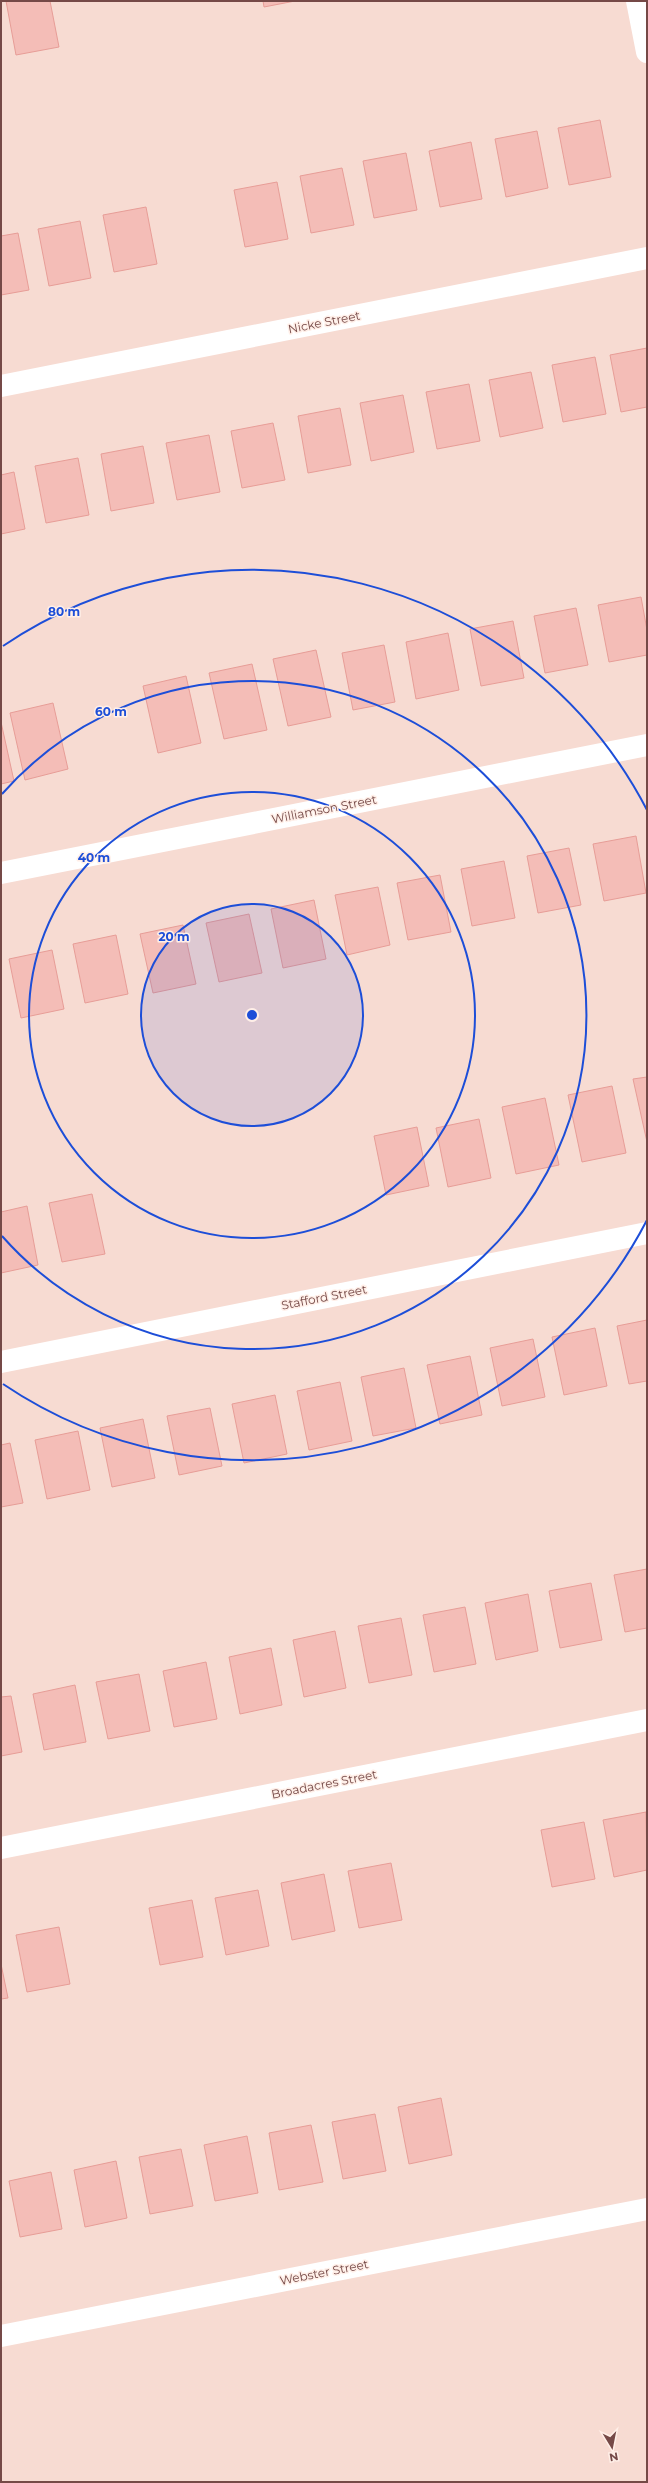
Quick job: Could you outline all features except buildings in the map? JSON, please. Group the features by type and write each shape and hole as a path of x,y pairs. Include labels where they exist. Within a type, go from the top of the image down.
{"street":[{"path":"636,1 647,52"},
{"name":"Nicke Street","path":"1,386 647,258"},
{"name":"Williamson Street","path":"1,873 647,745"},
{"name":"Stafford Street","path":"1,1362 647,1233"},
{"name":"Broadacres Street","path":"1,1848 647,1720"},
{"name":"Webster Street","path":"1,2336 647,2208"}],"shaded area":[{"path":"1,1 647,1 647,2482 1,2482"}]}
